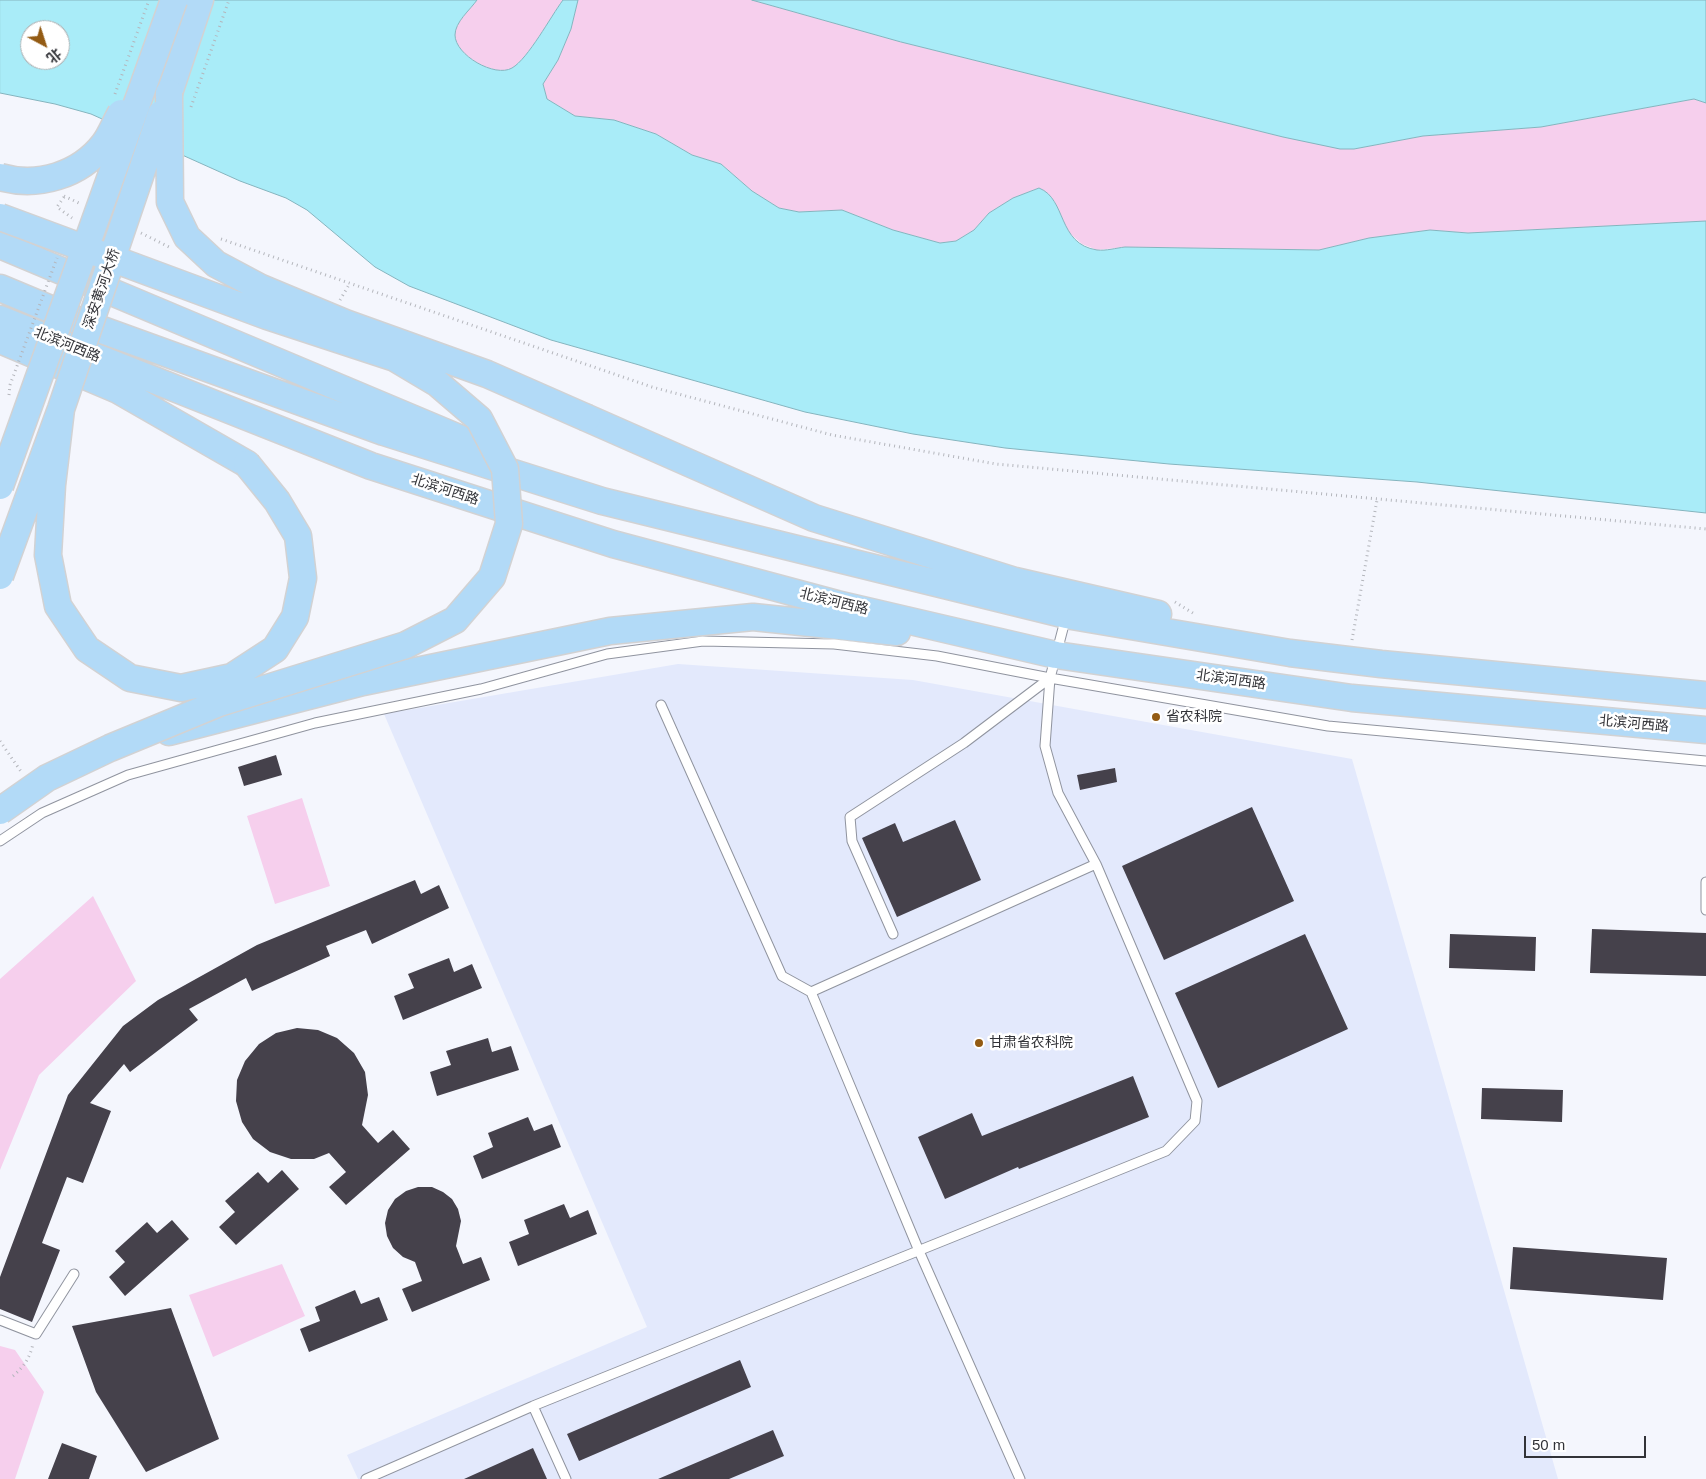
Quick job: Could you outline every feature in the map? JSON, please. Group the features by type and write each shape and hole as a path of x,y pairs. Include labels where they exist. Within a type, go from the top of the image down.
{"main road":[{"path":"0,450 21,390 174,0"},
{"name":"深安黄河大桥","path":"0,576 61,409 200,0"},
{"path":"0,177 17,182 49,180 79,167 104,144 158,44"},
{"path":"169,93 170,202 187,238 216,264 261,288 345,323 487,374 814,518 1015,581 1218,628 1290,653"},
{"path":"0,218 267,316 395,358 437,383 479,419 504,469 509,524 492,577 455,620 406,645 219,703 110,748 47,778 0,812"},
{"path":"0,245 46,258 602,501"},
{"name":"北滨河西路","path":"0,288 91,326 384,432 602,501 1066,616 1290,653 1706,695"},
{"name":"北滨河西路","path":"0,319 371,466 613,544 837,604 1002,642 1053,667 1352,698 1706,730"},
{"path":"0,331 11,345 118,390 247,464 277,501 298,536 303,578 295,617 275,648 232,677 181,688 130,678 87,649 58,606 48,555 52,485 61,409"},
{"path":"0,486 21,390"},
{"path":"118,390 193,396"},
{"path":"110,748 363,682 601,633 753,617 1002,642"}],"lane":[{"path":"366,1479 532,1406 1166,1151 1181,1138 1195,1121 1197,1101 1096,864 1058,793 1045,746 1053,667 1066,616"},
{"path":"0,841 42,813 128,775 315,723 481,689 607,654 703,641 834,644 1053,667 1328,726 1706,761"},
{"path":"893,934 852,841 850,817 964,743 1053,667"},
{"path":"661,705 782,976 811,992 919,1250 1020,1479"},
{"path":"811,992 1096,864"},
{"path":"1706,882 1706,910"},
{"path":"0,1320 36,1334 74,1274"},
{"path":"532,1406 566,1479"}],"path":[{"path":"114,97 149,0"},
{"path":"188,115 229,0"},
{"path":"64,196 57,207 72,218 69,227"},
{"path":"223,246 217,240 652,386 832,435 996,464 1706,529"},
{"path":"21,390 46,258"},
{"path":"1349,660 1376,500"},
{"path":"13,1376 21,1370 30,1356 36,1334"}],"shaded area":[{"path":"477,0 563,0 525,56 512,68 496,70 477,63 457,43 455,35 457,25"},
{"path":"578,0 752,0 901,42 1283,137 1354,149 1423,136 1541,127 1694,99 1706,103 1706,221 1468,233 1430,230 1369,238 1319,250 1125,247 1097,250 1082,244 1066,230 1055,202 1039,188 1013,198 989,213 974,230 956,241 940,243 893,230 842,210 799,212 779,208 752,191 721,164 692,155 656,134 614,120 575,116 547,99 543,84 558,60 571,29"},
{"name":"甘肃省农科院","path":"678,664 913,680 1352,759 1558,1479 358,1479 347,1455 647,1327 384,714"},
{"path":"302,798 330,886 275,904 247,816"},
{"path":"93,896 136,981 39,1075 0,1170 0,979"},
{"path":"282,1264 305,1316 213,1357 189,1295"},
{"path":"0,1346 15,1350 44,1392 15,1479 0,1479"}],"water":[{"path":"0,0 477,0 457,25 455,35 457,43 477,63 496,70 505,70 512,68 525,56 563,0 578,0 571,29 558,60 543,84 547,99 575,116 614,120 656,134 692,155 721,164 752,191 779,208 799,212 842,210 893,230 940,243 956,241 974,230 989,213 1013,198 1039,188 1054,201 1068,231 1075,239 1084,246 1097,250 1125,247 1319,250 1369,238 1430,230 1468,233 1706,221 1706,513 1417,482 1169,464 1005,448 913,434 805,412 551,340 409,286 375,267 307,210 286,198 240,181 91,114 55,104 0,93"},
{"path":"752,0 1706,0 1706,103 1694,99 1541,127 1423,136 1354,149 1340,149 1283,137 901,42"}],"building":[{"path":"276,755 282,775 244,786 238,767"},
{"path":"1115,768 1117,782 1080,790 1077,775"},
{"path":"1252,807 1294,901 1164,960 1122,866"},
{"path":"955,820 981,880 897,917 862,838 895,823 903,842"},
{"path":"415,880 421,894 439,885 449,908 372,944 366,930 326,946 330,956 252,991 246,978 189,1009 198,1020 130,1072 124,1064 90,1103 111,1111 83,1183 67,1177 42,1243 60,1250 32,1322 0,1309 0,1277 68,1095 123,1026 158,1000 257,945"},
{"path":"1592,929 1706,933 1706,976 1590,973"},
{"path":"1305,934 1348,1029 1218,1088 1175,993"},
{"path":"1450,934 1536,937 1535,971 1449,968"},
{"path":"449,958 454,972 472,964 482,988 403,1020 394,996 414,988 408,974"},
{"path":"297,1028 318,1030 337,1038 354,1053 365,1072 368,1095 362,1125 378,1143 393,1130 410,1149 346,1205 329,1187 346,1172 329,1153 314,1159 291,1159 270,1152 253,1139 242,1122 236,1101 237,1080 245,1061 259,1044 276,1033"},
{"path":"488,1038 492,1052 511,1046 519,1070 437,1096 430,1072 451,1065 446,1051"},
{"path":"1133,1076 1149,1117 1019,1169 1018,1167 945,1199 918,1137 972,1113 982,1136"},
{"path":"1482,1088 1563,1090 1562,1122 1481,1119"},
{"path":"528,1117 534,1131 552,1124 561,1147 482,1179 473,1156 493,1147 488,1133"},
{"path":"282,1170 299,1189 236,1245 219,1227 235,1212 225,1201 258,1172 268,1183"},
{"path":"418,1187 432,1187 452,1199 458,1209 461,1221 456,1246 463,1264 481,1257 490,1280 412,1312 402,1289 422,1281 415,1262 403,1257 393,1248 387,1236 385,1223 388,1210 395,1199 406,1191"},
{"path":"564,1204 570,1218 588,1210 597,1234 518,1266 509,1242 529,1234 524,1220"},
{"path":"172,1220 189,1239 125,1296 109,1277 125,1262 115,1251 147,1222 157,1233"},
{"path":"1513,1247 1667,1258 1663,1300 1510,1289"},
{"path":"355,1290 361,1304 379,1297 388,1320 309,1352 300,1329 320,1321 315,1307"},
{"path":"171,1308 219,1439 146,1472 96,1392 72,1326"},
{"path":"740,1360 751,1387 579,1461 567,1434"},
{"path":"773,1430 784,1456 729,1479 658,1479"},
{"path":"62,1443 97,1456 89,1479 48,1479"},
{"path":"533,1448 547,1479 464,1479"}],"place":[{"name":"省农科院","path":"1156,717"},
{"name":"甘肃省农科院","path":"979,1043"}]}
